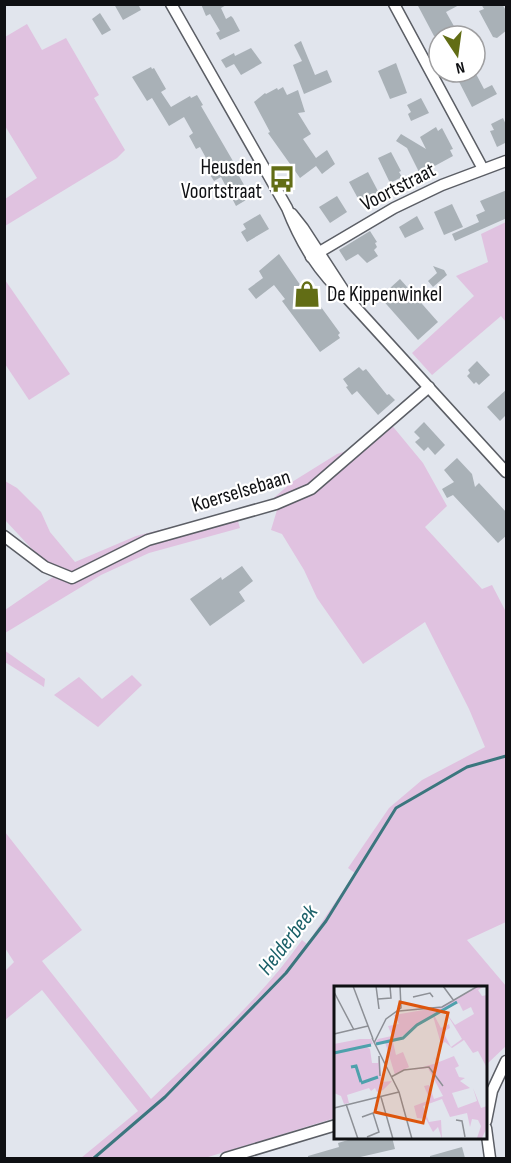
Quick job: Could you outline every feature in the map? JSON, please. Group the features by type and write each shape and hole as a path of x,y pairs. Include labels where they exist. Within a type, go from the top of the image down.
{"street":[{"path":"171,4 287,208 296,232 315,254 330,283 348,299 507,472"},
{"path":"394,4 483,169"},
{"name":"Voortstraat","path":"315,254 394,208 442,185 507,161"},
{"name":"Koerselsebaan","path":"4,536 45,567 72,578 148,540 276,504 311,489 429,387"},
{"path":"487,1116 492,1091 507,1061"},
{"path":"487,1078 498,1075"},
{"path":"226,1158 334,1126"},
{"path":"487,1136 490,1158"}],"shaded area":[{"path":"27,24 42,50 66,38 99,95 94,98 125,150 117,158 5,226 5,199 37,178 5,126 5,37"},
{"path":"506,222 506,322 501,316 432,375 412,353 474,296 456,276 488,262 481,234"},
{"path":"5,280 70,374 29,400 5,364"},
{"path":"390,423 423,463 447,506 425,527 482,589 492,585 506,612 506,922 467,940 506,986 506,1046 487,1064 487,986 334,986 334,1118 205,1158 81,1158 138,1111 42,990 5,1020 5,971 14,962 5,948 5,832 82,930 42,961 151,1099 211,1043 268,983 302,940 307,944 355,873 348,868 389,808 422,780 485,747 469,709 425,622 363,664 317,598 304,570 282,534 271,530 280,500 268,503 292,482 337,454 353,449"},
{"path":"5,481 17,488 41,512 50,532 75,562 136,536 235,511 240,528 149,553 101,575 5,633 5,610 56,575 5,520"},
{"path":"4,650 45,679 44,687 5,662"},
{"path":"132,675 142,685 98,727 54,695 79,677 102,699"}],"building":[{"path":"114,4 138,4 141,10 123,20"},
{"path":"201,4 228,4 221,8 226,19 231,16 240,31 220,40 216,33 220,31 210,14 206,16"},
{"path":"417,4 461,4 446,12 453,24 428,24"},
{"path":"481,4 502,4 507,12 507,30 497,38 493,37 479,11 484,9"},
{"path":"100,13 111,30 102,35 92,19"},
{"path":"301,41 315,75 327,70 332,82 304,94 293,65 302,61 294,45"},
{"path":"251,48 262,63 241,75 234,64 226,68 221,60 234,53 235,56"},
{"path":"396,63 407,93 390,99 378,71"},
{"path":"151,67 154,68 166,89 161,92 171,107 190,96 191,98 197,95 251,197 236,206 221,177 214,181 207,170 211,167 200,147 196,149 189,136 193,133 184,117 169,126 152,98 147,101 132,77"},
{"path":"460,84 481,84 484,89 492,85 497,94 472,107"},
{"path":"283,87 287,95 298,90 305,112 298,113 311,134 303,139 316,158 327,150 335,164 322,174 316,166 300,178 268,133 270,132 254,102 265,93"},
{"path":"421,98 429,113 411,121 408,114 411,112 407,105"},
{"path":"503,118 507,127 507,142 497,147 490,131 494,130 491,124"},
{"path":"436,127 438,131 442,128 453,149 450,150 453,156 420,174 407,148 396,141 401,134 426,149 420,137"},
{"path":"391,152 402,177 390,183 378,158"},
{"path":"368,172 380,195 361,204 349,182"},
{"path":"507,190 507,218 455,241 452,234 479,222 476,215 485,211 480,201"},
{"path":"337,196 347,212 330,223 319,207"},
{"path":"452,204 463,227 444,235 434,212"},
{"path":"260,214 269,229 247,242 241,232 246,229 243,224"},
{"path":"417,216 424,229 405,238 399,227"},
{"path":"370,231 377,242 374,250 378,256 367,263 358,254 346,261 339,250"},
{"path":"279,254 303,289 306,287 315,295 313,296 340,333 338,335 340,338 320,352 282,301 285,299 274,285 256,299 248,289 263,278 259,271"},
{"path":"433,266 444,270 447,275 433,287 428,281 437,273"},
{"path":"400,279 438,322 418,340 380,297"},
{"path":"477,361 490,375 479,385 476,382 474,384 467,376 470,373 468,370"},
{"path":"359,367 363,371 366,369 387,395 389,394 395,400 378,415 357,391 352,395 346,387 348,386 343,379"},
{"path":"507,389 507,414 500,421 487,407"},
{"path":"424,422 445,445 435,455 428,447 424,451 415,442 420,438 414,432"},
{"path":"457,458 472,474 475,487 479,483 507,513 507,535 498,543 453,495 447,498 442,489 454,482 444,470"},
{"path":"242,566 253,581 239,592 245,601 210,626 190,599 221,577 222,580"},
{"path":"351,1139 392,1139 395,1149 356,1158 308,1158 308,1156 339,1147 338,1143"},
{"path":"462,1147 465,1158 430,1158 430,1156"}],"waterway":[{"name":"Helderbeek","path":"94,1158 165,1097 286,973 326,921 396,808 467,767 506,756"}],"place":[{"name":"Heusden Voortstraat","path":"282,179"},
{"name":"De Kippenwinkel","path":"307,294"}]}
